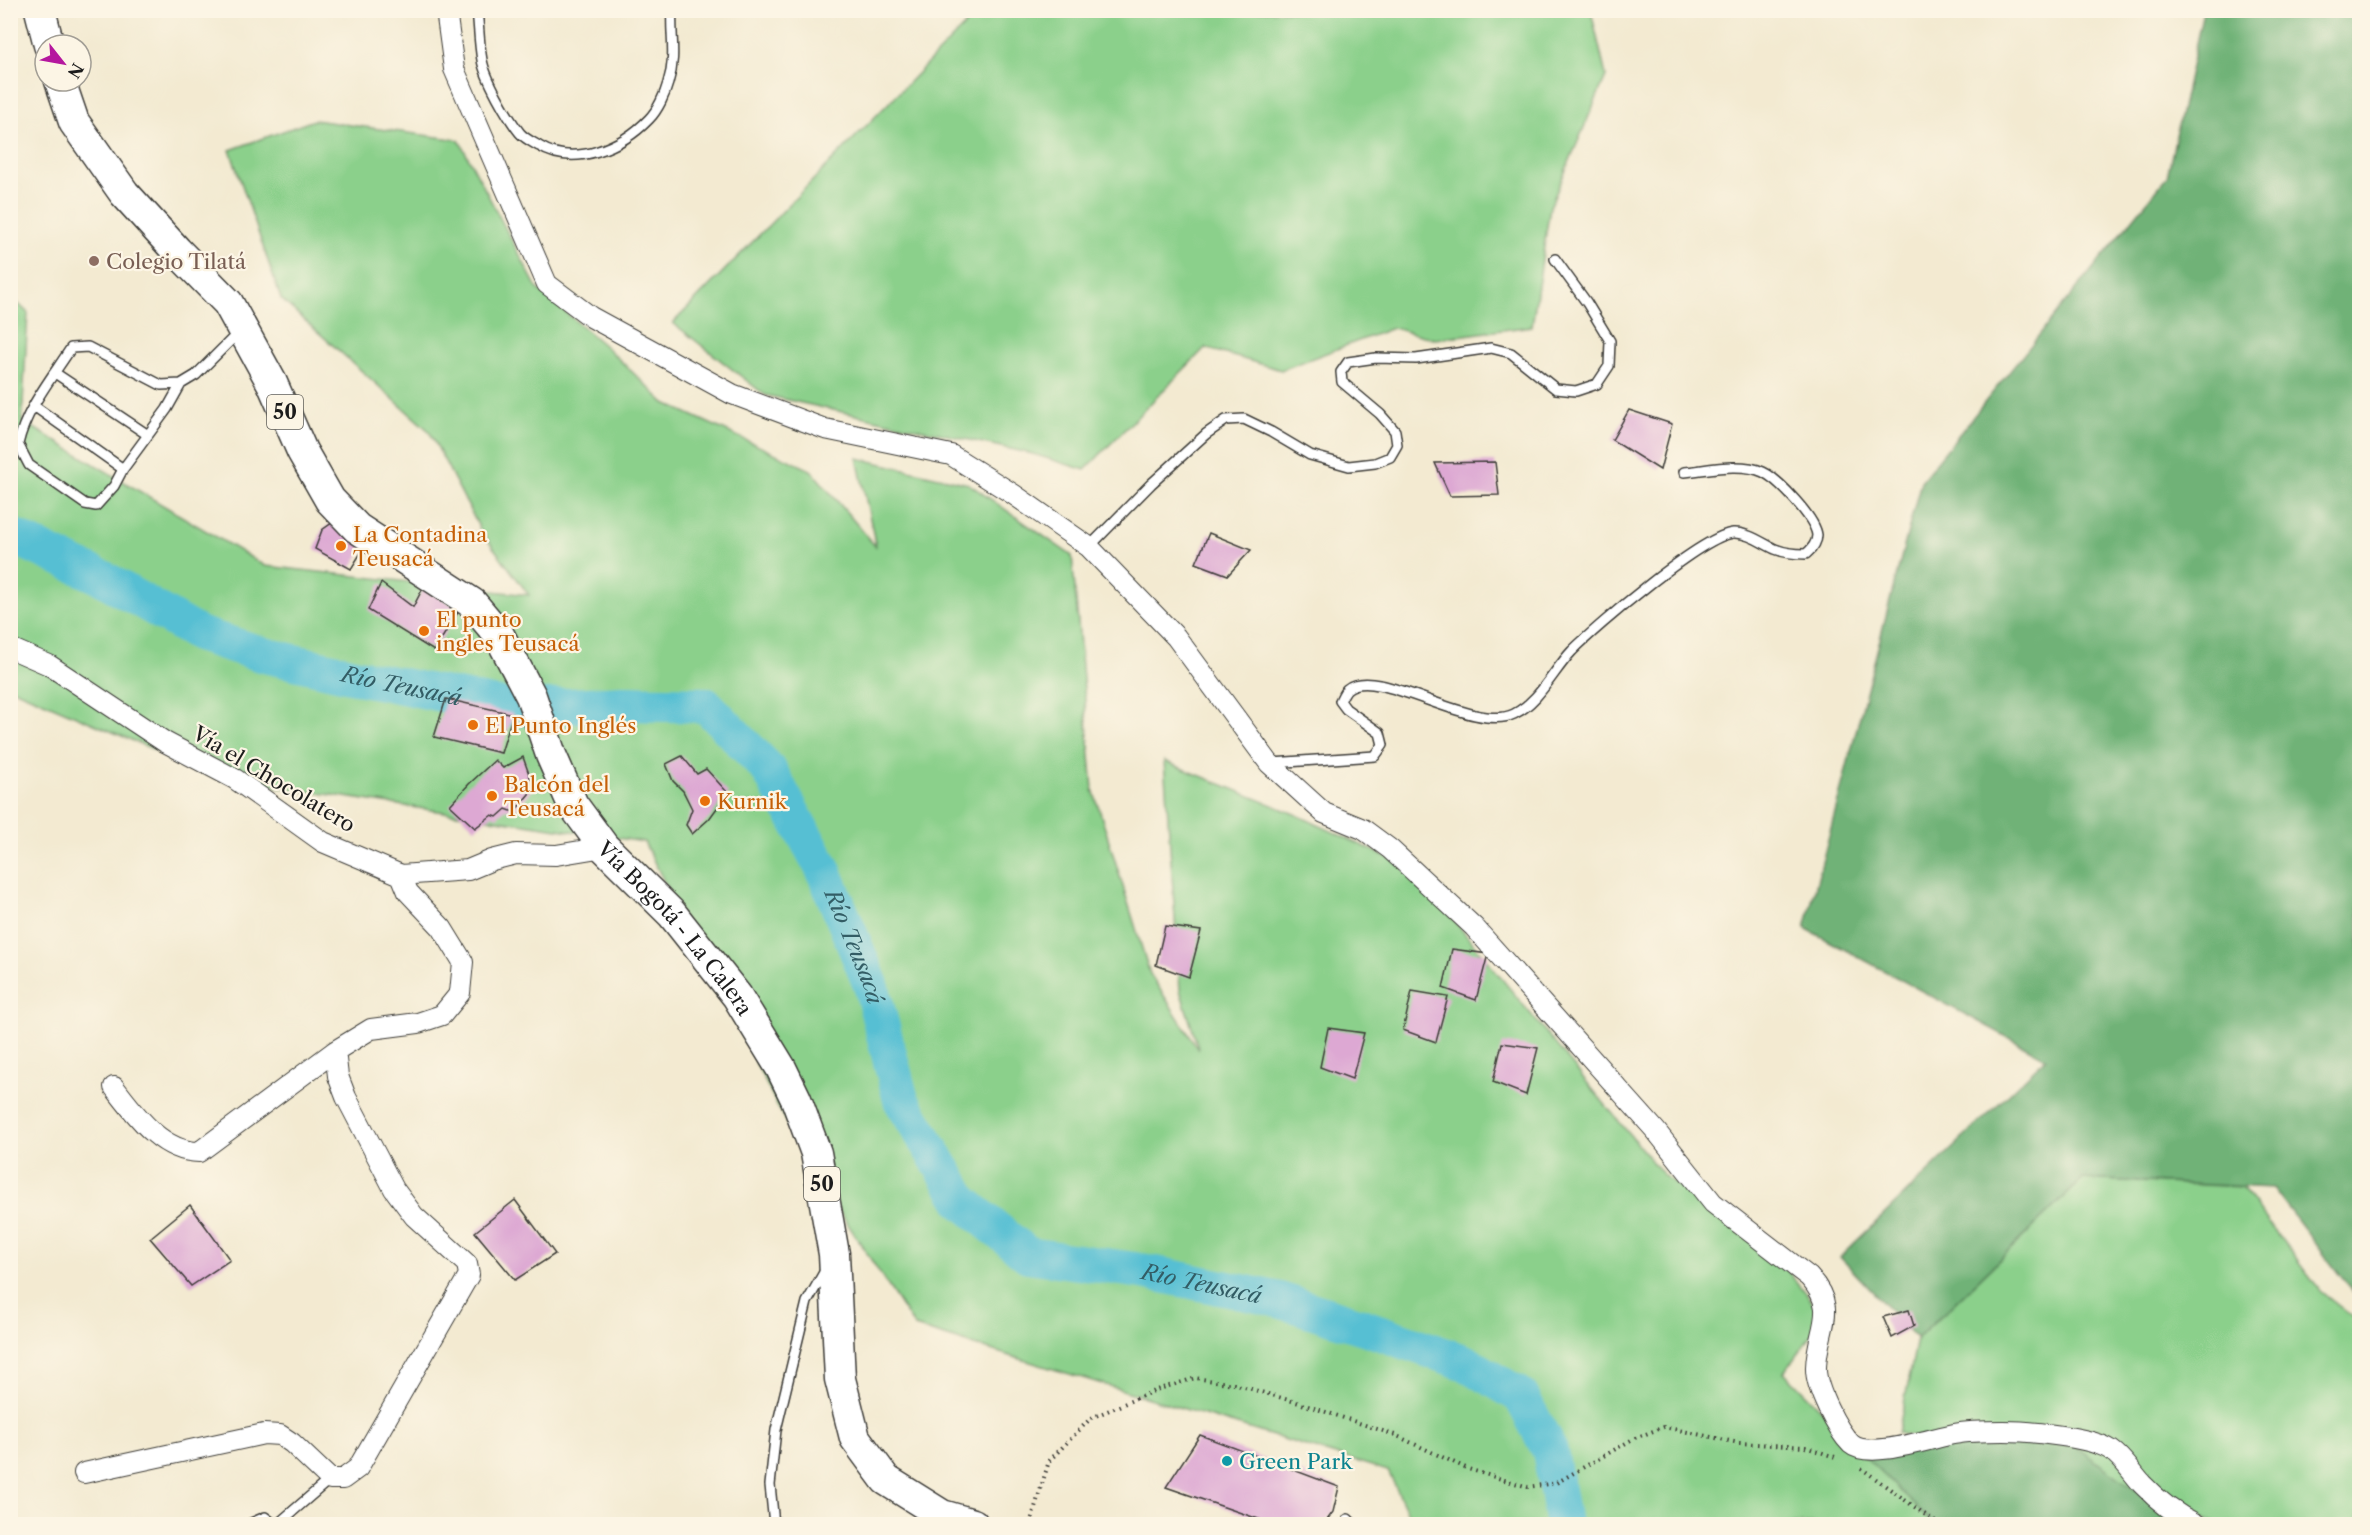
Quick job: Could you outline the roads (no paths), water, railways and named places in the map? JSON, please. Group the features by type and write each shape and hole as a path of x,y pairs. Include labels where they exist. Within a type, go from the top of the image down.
{"main road":[{"path":"40,10 46,33"},
{"name":"Vía Bogotá - La Calera","path":"64,93 74,122 124,192 228,303 272,383 302,451 330,500 357,528 472,603 499,635 531,696 550,755 573,805 604,847 672,914 736,996 782,1068 816,1153 834,1254 840,1379 855,1438 886,1480 942,1515 973,1524"}],"street":[{"path":"446,10 454,69 548,284 591,317 732,394 825,429 951,455 1013,494 1089,547 1176,637 1269,763 1324,813 1363,829 1390,849 1474,927 1598,1069 1656,1131 1713,1203 1809,1277 1825,1301 1825,1318 1816,1368 1829,1413 1852,1445 1865,1450 1904,1446 1955,1434 2004,1431 2050,1435 2088,1442 2110,1450 2174,1513 2196,1524"},
{"name":"Vía el Chocolatero","path":"10,648 49,665 165,742 235,779 323,842 401,875 468,870 516,854 556,855 604,847"},
{"path":"114,1087 147,1127 171,1145 188,1152 199,1152 335,1051 370,1029 418,1023 442,1015 460,993 463,962 442,928 408,892 401,875"},
{"path":"84,1473 264,1434 280,1435 292,1443 330,1479 343,1479 358,1468 469,1275 467,1264 414,1216 394,1189 346,1097 338,1076 335,1051"}],"lane":[{"path":"477,10 482,63 499,100 521,135 542,148 561,155 587,155 613,145 634,132 651,117 668,85 672,69 674,49 672,10"},
{"path":"1089,547 1151,484 1206,434 1226,420 1244,419 1310,454 1349,466 1375,463 1390,457 1397,445 1395,431 1380,414 1342,382 1341,372 1348,362 1376,358 1416,359 1491,348 1511,353 1556,389 1576,391 1597,384 1609,366 1610,341 1587,303 1555,259"},
{"path":"181,384 167,409 114,486 96,506 85,504 29,465 18,444 22,425 70,348 88,348 161,385 181,384 196,375 242,329"},
{"path":"55,373 148,435"},
{"path":"34,406 123,470"},
{"path":"1269,763 1375,756 1383,745 1380,733 1346,709 1340,701 1347,689 1360,684 1403,692 1489,718 1506,718 1521,711 1572,652 1622,607 1688,556 1718,538 1733,533 1748,536 1777,550 1794,554 1806,554 1814,547 1817,537 1814,525 1788,493 1763,472 1744,468 1684,472"},
{"path":"774,1524 770,1485 776,1430 807,1302 834,1254"},
{"path":"249,1524 265,1517 276,1524 330,1479"}],"waterway":[{"name":"Río Teusacá","path":"10,535 103,578 198,634 264,655 516,709 623,703 706,705 769,770 823,869 871,985 901,1100 963,1202 1028,1255 1142,1271 1276,1299 1466,1363 1521,1396 1550,1451 1563,1524"}],"place":[{"name":"Colegio Tilatá","path":"94,261"},
{"name":"La Contadina Teusacá","path":"341,546"},
{"name":"El punto ingles Teusacá","path":"424,631"},
{"name":"El Punto Inglés","path":"473,725"},
{"name":"Balcón del Teusacá","path":"492,796"},
{"name":"Kurnik","path":"705,801"},
{"name":"Green Park","path":"1227,1461"}]}
